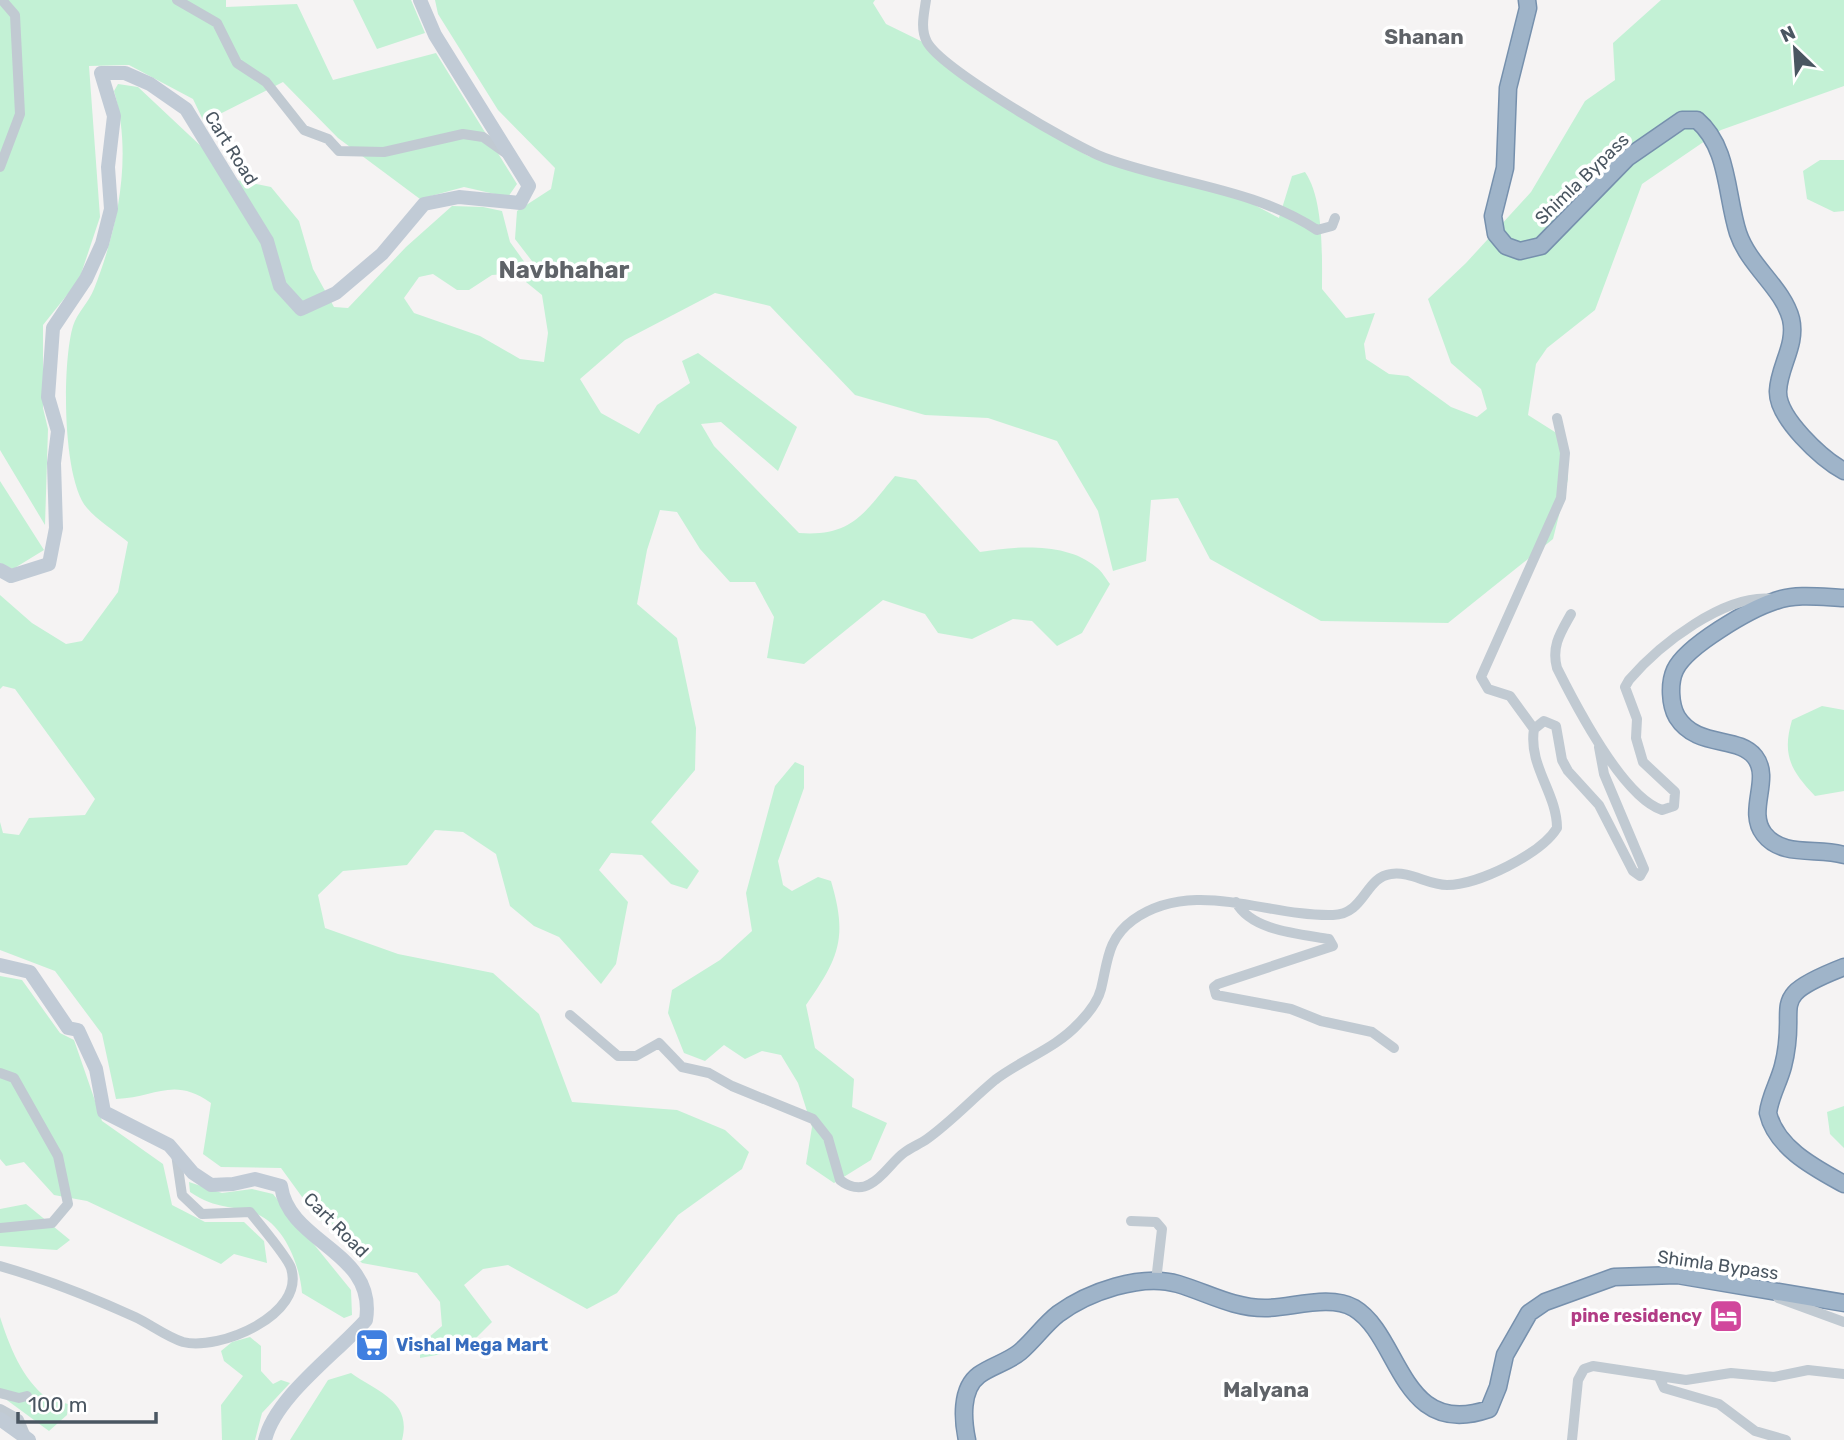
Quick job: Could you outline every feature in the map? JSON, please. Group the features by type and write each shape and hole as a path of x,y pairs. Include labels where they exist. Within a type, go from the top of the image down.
{"highway":[{"name":"Shimla Bypass","path":"1527,0 1525,20 1508,88 1505,168 1493,216 1496,234 1506,246 1520,251 1541,246 1627,158 1682,120 1697,120 1709,130 1719,152 1738,232 1746,254 1782,299 1791,318 1792,341 1778,392 1782,410 1792,426 1844,471"},
{"path":"1844,597 1777,600 1745,615 1687,655 1675,670 1671,694 1676,715 1688,730 1708,741 1742,748 1753,754 1761,775 1757,821 1764,835 1777,845 1796,850 1844,855"},
{"path":"1844,967 1810,982 1790,999 1783,1065 1768,1113 1779,1136 1804,1160 1844,1184"},
{"name":"Shimla Bypass","path":"967,1440 964,1411 967,1394 976,1377 1019,1353 1056,1315 1082,1299 1132,1284 1156,1281 1177,1283 1241,1307 1332,1303 1351,1306 1365,1315 1404,1385 1417,1401 1449,1416 1471,1417 1489,1409 1498,1387 1505,1355 1529,1313 1545,1302 1614,1277 1677,1275 1844,1304"}],"main road":[{"name":"Cart Road","path":"0,570 11,576 49,564 56,528 54,463 58,431 48,397 53,328 86,279 102,244 111,209 108,167 114,116 101,73 125,73 150,84 186,108 267,241 280,286 302,309 336,293 382,254 424,204 459,197 520,203 529,186 435,35 420,0"},
{"name":"Cart Road","path":"0,965 30,972 68,1028 78,1030 96,1069 104,1112 169,1145 193,1172 211,1185 255,1179 281,1186 283,1198 302,1224 360,1276 368,1304 366,1320 291,1396 268,1426 265,1440"},
{"path":"0,1419 27,1438"}],"street":[{"path":"0,167 20,114 15,15 2,0"},
{"path":"177,0 217,23 237,63 266,82 304,130 328,139 339,151 383,152 463,134 483,137 508,155"},
{"path":"926,0 922,30 935,51 1044,129 1105,158 1264,202 1317,230 1332,226 1335,218"},
{"path":"570,1015 618,1056 636,1056 659,1043 682,1067 709,1073 732,1086 813,1119 828,1138 841,1181 856,1187 865,1187 873,1183 904,1152 944,1126 996,1079 1078,1025 1100,991 1108,949 1126,925 1164,903 1237,902 1338,915 1360,903 1378,880 1388,874 1402,874 1448,886 1506,867 1539,848 1557,828 1557,813 1535,756 1534,729 1510,696 1488,689 1481,677 1561,498 1565,453 1558,418"},
{"path":"1571,614 1557,639 1553,654 1557,668 1600,747 1626,780 1657,808 1669,810 1674,806 1675,792 1652,772 1638,750 1637,719 1625,687 1636,671 1694,625 1745,600 1755,597 1777,600"},
{"path":"1534,729 1544,721 1556,726 1562,760 1567,771 1599,805 1633,871 1640,876 1644,869 1604,774 1600,747"},
{"path":"1237,902 1245,916 1253,920 1284,930 1329,939 1333,946 1225,981 1214,987 1216,995 1273,1004 1321,1021 1372,1032 1394,1048"},
{"path":"0,1073 14,1078 58,1156 68,1205 52,1223 0,1228"},
{"path":"0,1266 62,1284 183,1342 216,1341 245,1330 279,1312 290,1296 291,1268 250,1212 202,1214 182,1195 176,1153"},
{"path":"1131,1221 1156,1222 1162,1228 1156,1281"},
{"path":"1765,1291 1844,1322"},
{"path":"1572,1440 1578,1380 1584,1369 1601,1366 1686,1380 1731,1373 1774,1377 1808,1370 1844,1374"},
{"path":"1659,1377 1664,1388 1719,1404 1755,1431 1786,1440"},
{"path":"0,1393 19,1398 27,1396"},
{"path":"0,1410 18,1420 27,1438"}],"green space":[{"path":"0,0 226,0 226,7 297,4 333,80 436,53 517,184 508,197 464,187 420,199 338,138 283,82 204,122 193,99 129,65 89,66 100,217 79,280 43,325 43,408 48,429 45,525 0,450"},
{"path":"353,0 411,0 425,33 377,49"},
{"path":"435,0 875,0 873,3 886,24 933,47 992,98 1088,156 1245,200 1279,218 1292,176 1305,172 1316,197 1319,212 1322,289 1346,318 1375,313 1364,344 1366,359 1389,374 1408,376 1451,407 1477,417 1487,409 1481,389 1451,363 1428,299 1466,263 1531,192 1585,101 1615,80 1613,43 1661,0 1844,0 1844,86 1721,130 1642,184 1595,310 1547,348 1536,364 1528,415 1566,439 1568,479 1553,539 1448,623 1321,621 1210,559 1178,498 1151,500 1146,561 1113,571 1098,511 1057,441 988,418 925,415 855,395 770,306 715,293 625,340 580,379 601,413 639,434 657,405 690,383 682,361 698,353 797,427 778,471 721,422 701,424 714,446 799,533 832,531 855,520 895,476 916,480 980,552 1040,548 1071,553 1098,569 1110,584 1082,633 1057,646 1032,621 1013,619 972,639 938,633 925,614 883,600 804,664 767,658 774,617 755,582 730,582 700,549 677,512 660,510 647,550 637,604 677,638 696,728 695,770 651,822 699,871 687,889 671,884 642,855 611,853 599,870 628,902 616,964 601,984 559,937 534,926 510,906 496,854 463,832 435,830 407,865 343,871 318,895 325,928 398,954 493,973 539,1014 572,1102 677,1110 725,1130 749,1152 742,1169 678,1215 617,1293 587,1309 508,1265 483,1269 464,1285 492,1322 464,1350 420,1358 420,1345 442,1326 440,1302 417,1273 362,1263 313,1212 281,1168 221,1167 203,1154 211,1103 198,1095 186,1091 164,1090 116,1099 102,1034 55,971 0,950 0,822 3,833 19,835 29,818 85,815 95,799 15,689 3,686 0,689 0,595 32,623 66,644 82,641 118,592 128,542 91,513 79,493 69,447 66,392 69,343 73,326 94,289 103,266 116,216 122,166 120,115 114,91 118,84 138,87 237,180 271,187 299,221 313,269 334,307 348,308 406,247 452,206 502,211 510,242 528,267 519,273 492,275 469,290 457,290 433,274 419,277 404,298 414,313 480,336 520,359 544,362 548,333 542,295 526,282 535,265 515,239 517,211 551,189 555,168 498,110 438,14"},
{"path":"1820,160 1844,160 1844,211 1834,212 1807,199 1803,171"},
{"path":"0,481 44,550 13,569 0,563"},
{"path":"1822,706 1844,710 1844,791 1815,796 1794,769 1788,743 1792,720"},
{"path":"795,762 804,766 804,788 778,861 783,885 792,891 818,877 831,881 839,918 837,947 833,960 806,1005 815,1048 854,1079 852,1107 887,1123 871,1160 834,1183 806,1164 812,1127 798,1083 781,1055 762,1051 745,1059 724,1045 705,1061 684,1053 668,1013 672,990 720,960 752,931 746,893 775,786"},
{"path":"0,976 22,980 60,1033 74,1040 102,1121 163,1164 172,1205 205,1222 244,1222 264,1241 267,1263 234,1254 221,1264 87,1201 54,1195 24,1162 6,1166 0,1159"},
{"path":"1844,1106 1844,1148 1830,1134 1827,1112"},
{"path":"189,1182 222,1193 252,1189 273,1194 351,1290 352,1315 344,1318 302,1293 298,1271 289,1248 276,1228 267,1220 248,1211 217,1205 200,1198 190,1192"},
{"path":"26,1204 70,1240 57,1250 0,1246 0,1209"},
{"path":"0,1317 12,1350 30,1381 49,1399 68,1404 67,1415 49,1431 0,1395"},
{"path":"250,1337 261,1346 261,1371 273,1384 281,1380 290,1383 262,1413 255,1440 222,1440 221,1405 243,1376 224,1361 221,1351 232,1342"},
{"path":"351,1373 391,1399 398,1407 404,1427 402,1440 290,1440 328,1380"}],"place":[{"name":"pine residency","path":"1726,1316"},
{"name":"Vishal Mega Mart","path":"372,1345"}],"district":[{"name":"Shanan","path":"1424,36"},
{"name":"Navbhahar","path":"564,270"},
{"name":"Malyana","path":"1266,1389"}]}
